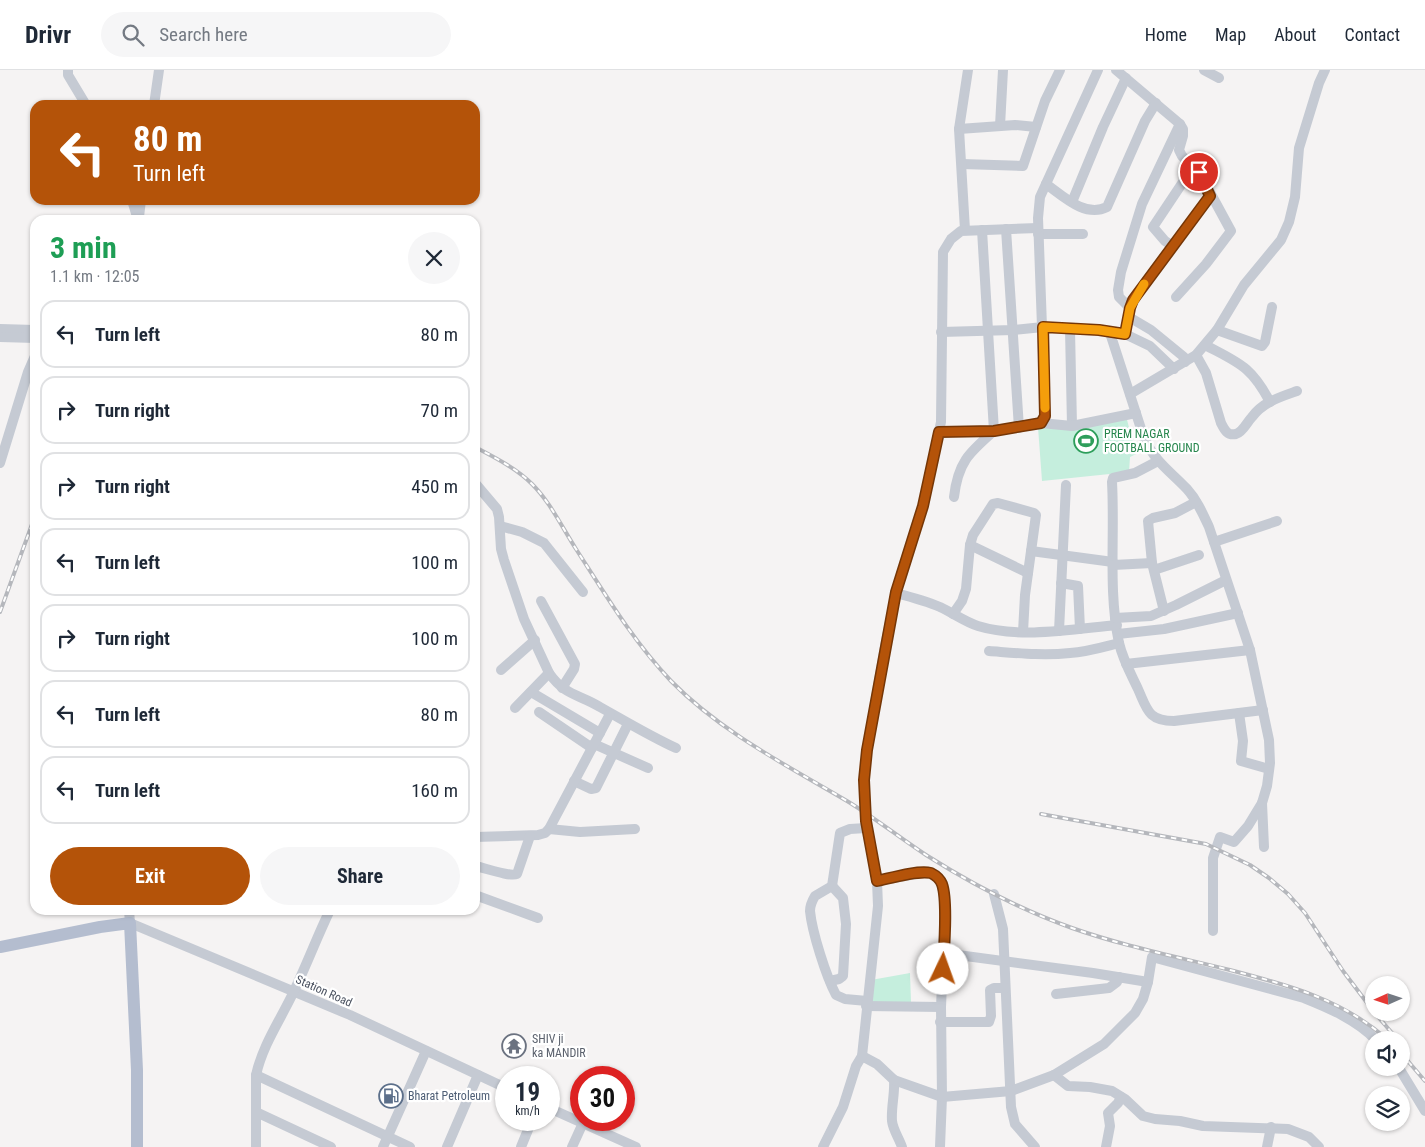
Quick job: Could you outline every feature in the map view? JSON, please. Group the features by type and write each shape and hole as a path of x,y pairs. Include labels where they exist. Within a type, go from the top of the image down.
{"main road":[{"path":"0,947 100,927 130,916 137,1070 137,1147"}],"street":[{"path":"68,70 68,75 83,100"},
{"path":"155,100 159,70"},
{"path":"965,230 959,129 968,70"},
{"path":"1000,126 1002,70"},
{"path":"962,164 1023,166 1045,101 1060,70"},
{"path":"1041,423 1045,416 1038,231 1040,197 1098,70"},
{"path":"1116,70 1180,124 1184,136 1180,150 1182,156 1199,172 1230,231 1206,264 1176,296"},
{"path":"1204,70 1219,78"},
{"path":"1130,394 1196,355 1217,330 1244,285 1286,232 1295,197 1299,148 1320,72"},
{"path":"1072,202 1126,78"},
{"path":"1046,184 1083,208 1104,209 1107,207 1145,122 1156,103"},
{"path":"1180,124 1142,204 1121,272 1118,290 1119,297 1129,313 1184,357 1185,362"},
{"path":"959,129 1016,125 1036,127"},
{"path":"1173,246 1165,241 1152,227 1194,167"},
{"path":"1125,334 1129,313 1144,284 1210,196"},
{"path":"1006,229 1019,428"},
{"path":"823,1147 843,1107 856,1066 862,1056 866,1004 878,906 877,881 866,825 864,802 867,750 896,592 923,506 941,422 943,252 951,240 965,230 1006,229 1083,234"},
{"path":"954,497 959,472 965,459 994,431 982,230"},
{"path":"1217,330 1262,346 1265,342 1272,307"},
{"path":"941,332 1013,330 1043,327 1099,330 1125,334 1150,346 1174,369"},
{"path":"0,329 30,330"},
{"path":"1070,329 1072,426"},
{"path":"1110,333 1148,445 1158,461 1188,490 1206,520 1250,650 1269,740 1269,769 1262,803 1248,826 1234,842 1220,837 1213,858 1213,931"},
{"path":"0,337 30,338"},
{"path":"1205,345 1246,368 1258,380 1270,402"},
{"path":"1196,355 1206,373 1221,423 1225,431 1230,434 1236,434 1241,431 1259,408 1297,391"},
{"path":"0,463 30,367"},
{"path":"939,432 994,431 1041,423 1072,426 1136,413"},
{"path":"1158,461 1135,473 1113,478 1113,564 1117,630 1126,664 1153,718 1174,721 1263,710"},
{"path":"1059,631 1066,485"},
{"path":"480,489 497,509 504,560 518,603 550,673 562,688 573,695 589,700 628,724 676,748"},
{"path":"1164,611 1153,567 1148,521 1175,513 1196,502"},
{"path":"953,614 962,601 966,589 970,545 973,535 993,504 998,503 1036,515 1023,632"},
{"path":"1214,542 1277,521"},
{"path":"500,526 522,532 544,543 583,592"},
{"path":"970,545 1028,574"},
{"path":"1031,551 1113,564 1153,567 1199,555"},
{"path":"989,651 1045,654 1094,650 1117,630 1140,618 1164,611 1226,580"},
{"path":"1061,583 1078,586 1080,629"},
{"path":"896,592 924,601 968,622 991,630 1023,632 1080,629 1164,630 1238,613"},
{"path":"541,601 575,664 574,669 562,688"},
{"path":"501,670 535,640"},
{"path":"1126,664 1250,650"},
{"path":"515,708 550,673"},
{"path":"531,692 600,733"},
{"path":"539,712 593,746 615,753 648,768"},
{"path":"1240,713 1243,740 1241,761 1269,769"},
{"path":"480,837 530,836 545,833 550,829 610,714"},
{"path":"574,782 591,789 596,788 628,724"},
{"path":"1262,803 1264,847"},
{"path":"832,886 840,833 866,825"},
{"path":"550,829 580,832 635,829"},
{"path":"480,867 511,875 518,874 530,836"},
{"path":"877,881 930,873 937,876 942,883 944,895 944,953 940,1022 942,1097 940,1147"},
{"path":"830,981 843,976 846,940 843,898 832,886"},
{"path":"832,886 815,896 810,910 815,933 836,995 840,998 866,1004 941,1007"},
{"path":"994,894 1003,929 1011,1107 1015,1124 1035,1147"},
{"path":"480,897 538,918"},
{"path":"256,1147 256,1075 266,1044 294,991 328,915"},
{"name":"Station Road","path":"130,916 495,1083"},
{"path":"944,953 1148,982"},
{"path":"862,1056 877,1064 894,1080 942,1097 1011,1091 1054,1076 1086,1057 1117,1032 1135,1013 1143,999 1152,957 1304,998 1327,1007 1351,1020 1365,1031"},
{"path":"1056,994 1109,988 1117,982 1119,977"},
{"path":"940,1022 989,1022 991,1016 990,990 1005,988"},
{"path":"383,1147 426,1051"},
{"path":"256,1075 410,1147"},
{"path":"447,1147 478,1075"},
{"path":"1054,1076 1068,1086 1099,1088 1112,1091 1143,1116 1155,1120 1180,1121 1202,1126 1288,1129 1302,1133 1316,1142 1319,1147"},
{"path":"1404,1076 1425,1111"},
{"path":"894,1080 895,1094 892,1121 895,1133 902,1147"},
{"path":"1106,1147 1110,1126 1108,1113 1121,1097"},
{"path":"256,1112 331,1147"},
{"path":"1267,1147 1271,1127"},
{"path":"521,1147 528,1131"},
{"path":"572,1147 579,1131"},
{"path":"601,1131 636,1147"}],"green space":[{"name":"PREM NAGAR FOOTBALL GROUND","path":"1126,416 1136,454 1130,457 1129,472 1042,481 1038,427"},
{"path":"910,973 911,1002 869,1002 871,980"}],"railway":[{"path":"480,450 512,468 526,478 538,491 620,617 657,666 690,699 755,747 857,808 943,866 1016,905 1053,921 1091,934 1131,946 1252,976 1314,995 1352,1014 1376,1031"},
{"path":"0,612 30,530"},
{"path":"1041,814 1206,844 1250,865 1288,894 1305,913 1343,971 1365,1000"},
{"path":"1382,1021 1390,1031"},
{"path":"1410,1064 1425,1081"}],"slow traffic":[{"path":"1045,408 1043,327 1099,330 1125,334 1133,300 1144,284"}],"place":[{"name":"PREM NAGAR FOOTBALL GROUND","path":"1086,441"},
{"name":"SHIV ji ka MANDIR","path":"514,1046"},
{"name":"Bharat Petroleum","path":"391,1096"}],"route":[{"path":"943,969 944,895 942,883 937,876 930,873 877,881 867,834 864,802 867,750 892,610 898,584 923,506 939,432 994,431 1041,423 1045,416 1043,327 1099,330 1125,334 1133,300 1210,196 1199,172"}]}
